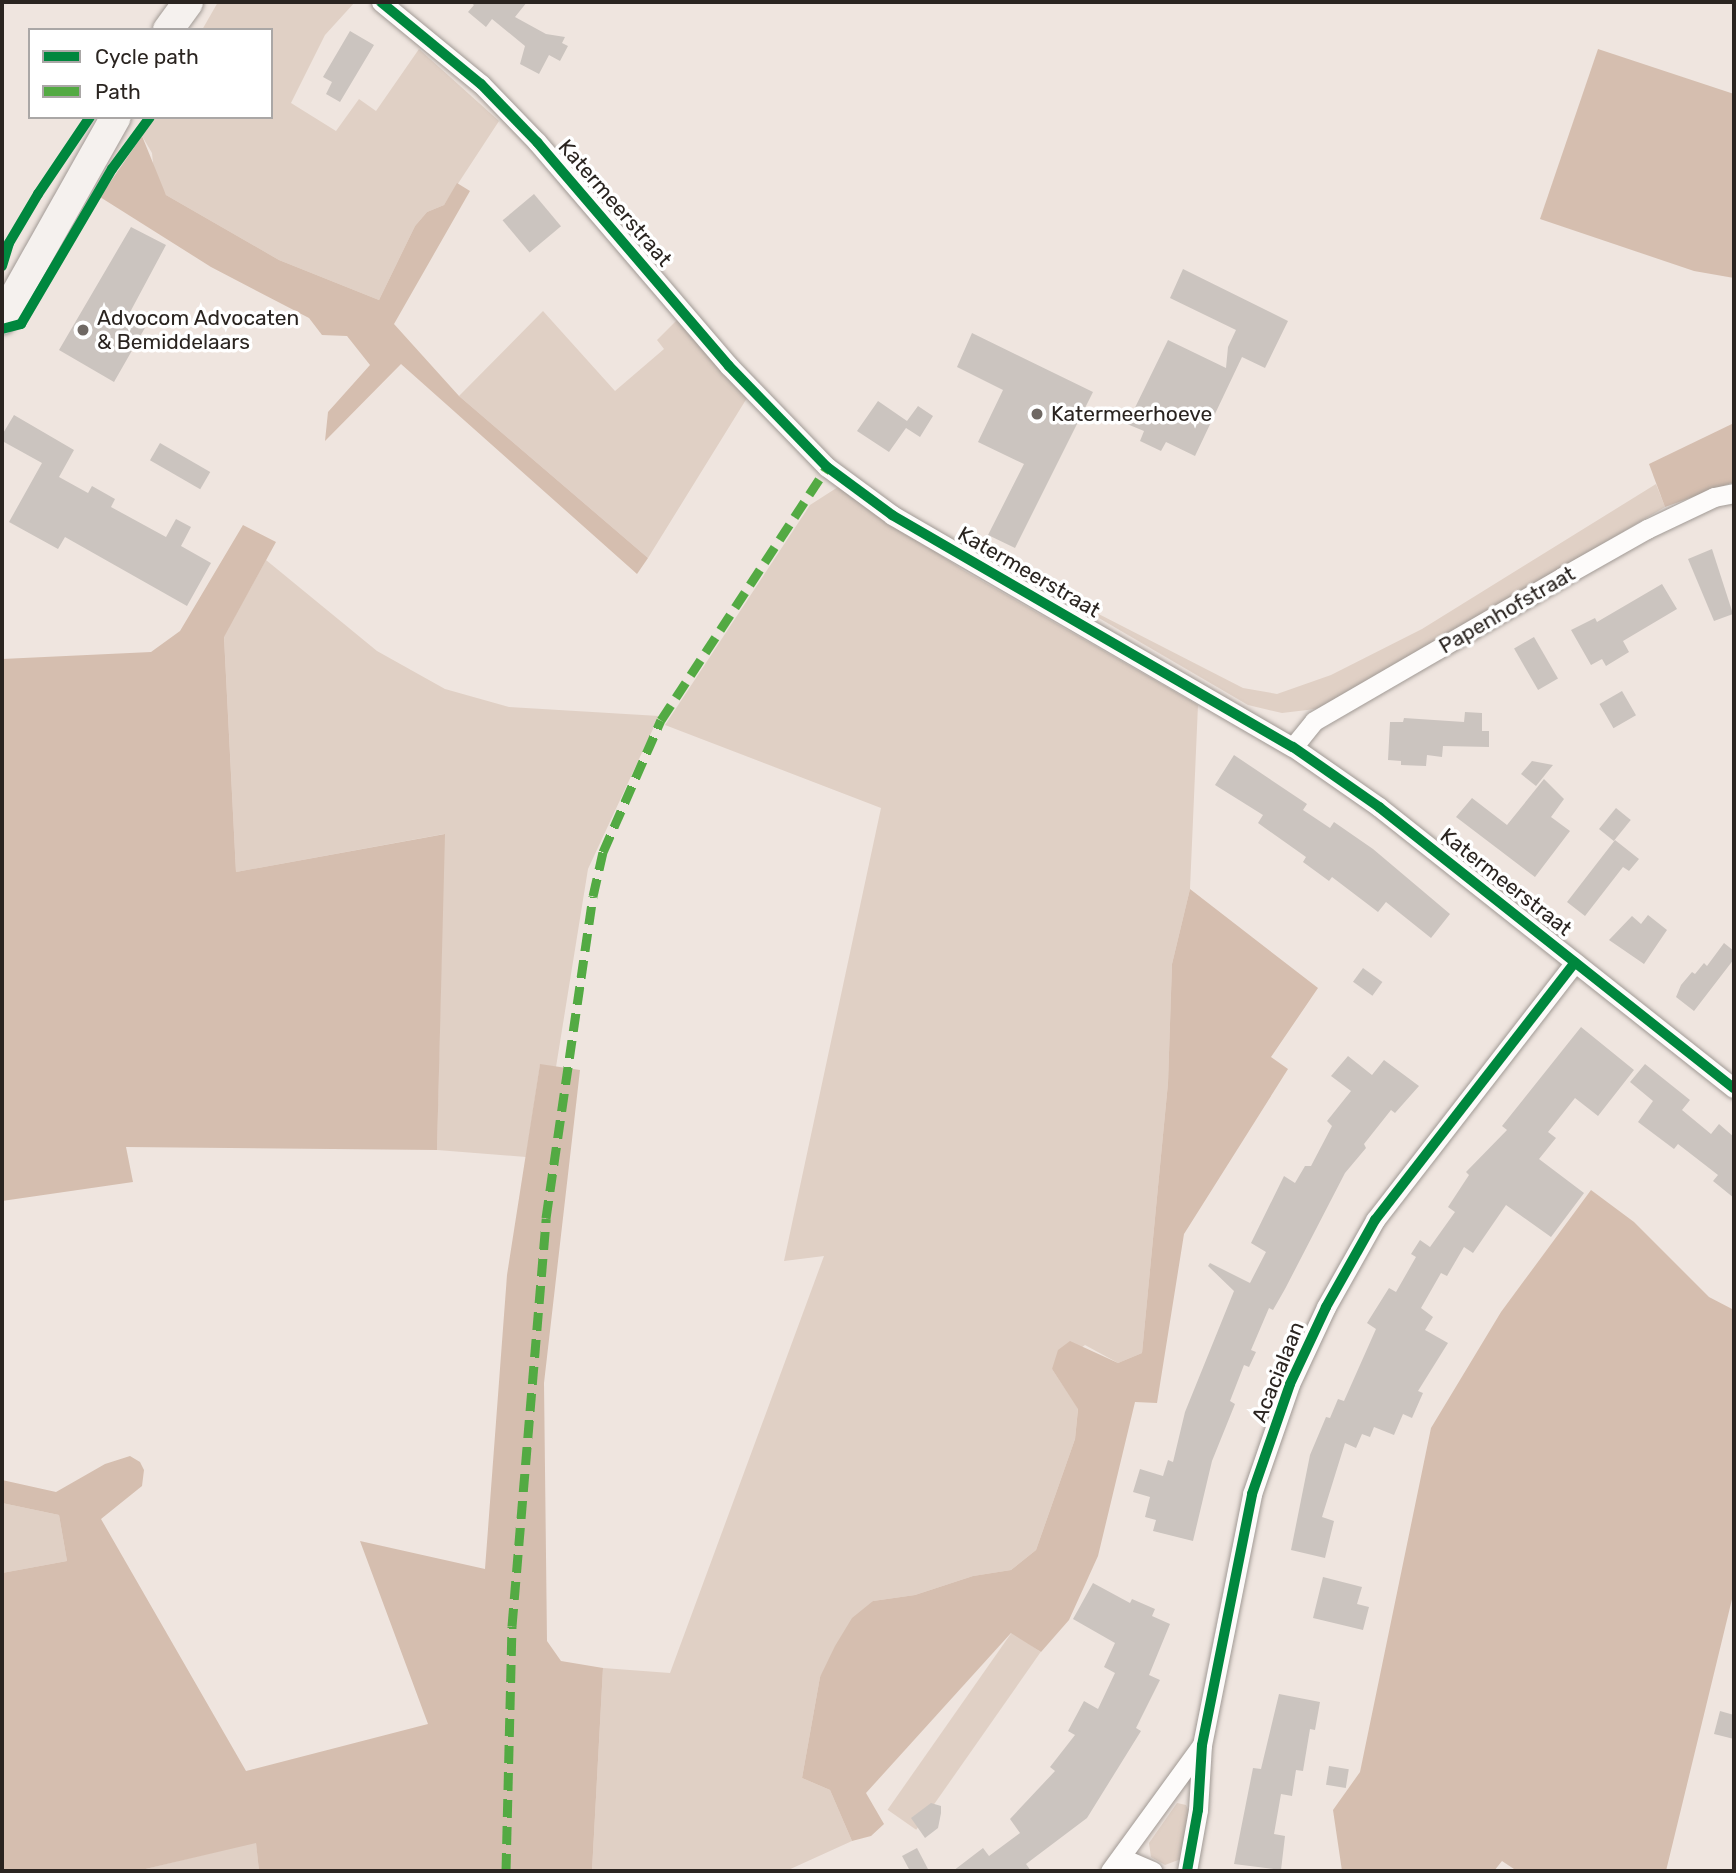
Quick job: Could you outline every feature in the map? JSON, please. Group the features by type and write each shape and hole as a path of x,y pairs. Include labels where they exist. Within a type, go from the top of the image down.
{"main road":[{"path":"166,28 174,2"},
{"path":"167,28 188,2"},
{"path":"2,319 115,119"}],"street":[{"name":"Katermeerstraat","path":"381,2 481,85 537,142 729,366 827,467 892,515 1293,747 1379,807 1734,1088"},
{"name":"Papenhofstraat","path":"1293,747 1314,721 1562,577 1647,529 1714,497 1734,493"},
{"name":"Acacialaan","path":"1187,1871 1198,1810 1202,1745 1252,1494 1290,1384 1325,1307 1375,1220 1575,962"},
{"name":"Acacialaan","path":"1152,1871 1116,1865 1202,1745"}],"shaded area":[{"path":"218,2 355,2 325,35 291,103 336,131 359,99 376,111 419,49 499,121 444,205 427,212 415,226 379,300 279,260 166,195 154,173 152,153 142,136 152,119 273,119 273,28 203,28"},
{"path":"1598,49 1734,94 1734,278 1694,271 1540,219"},
{"path":"142,136 166,195 279,260 379,300 415,226 427,212 444,205 457,183 470,191 394,324 459,396 648,558 637,574 401,364 325,441 328,412 370,365 347,336 322,335 309,318 211,267 100,197"},
{"path":"543,311 615,391 664,349 657,340 678,319 747,398 648,558 459,396"},
{"path":"1734,423 1734,482 1665,507 1649,464"},
{"path":"1656,484 1665,507 1326,707 1282,713 1248,705 1044,586 1243,688 1277,694 1331,675 1422,629"},
{"path":"838,487 963,570 1198,705 1190,889 1172,964 1168,1083 1142,1353 1118,1363 1085,1345 1052,1369 1078,1408 1075,1439 1036,1550 1011,1570 973,1576 915,1595 873,1601 820,1677 802,1778 830,1790 852,1841 786,1871 592,1871 603,1668 670,1673 824,1256 784,1261 881,808 665,725 810,505"},
{"path":"243,525 276,542 224,637 236,872 445,834 437,1150 126,1147 133,1182 2,1201 2,659 151,652 180,631"},
{"path":"266,560 377,651 445,689 509,707 659,716 588,869 556,1067 540,1065 526,1157 437,1150 444,834 236,872 224,636"},
{"path":"1190,889 1318,988 1271,1057 1288,1069 1184,1234 1157,1403 1135,1402 1098,1556 1069,1620 1041,1652 1011,1633 866,1793 884,1824 871,1836 852,1841 830,1790 802,1778 820,1677 835,1646 852,1618 873,1601 915,1595 973,1576 1011,1570 1036,1550 1075,1439 1078,1409 1052,1369 1058,1350 1070,1341 1118,1363 1142,1353 1168,1083 1172,964"},
{"path":"540,1064 580,1070 544,1383 547,1641 561,1661 603,1668 592,1871 259,1871 256,1843 137,1871 2,1871 2,1573 67,1561 59,1515 2,1503 2,1480 56,1492 105,1464 130,1456 140,1462 144,1470 142,1486 101,1519 246,1771 428,1724 360,1541 485,1569 507,1275"},
{"path":"1591,1190 1634,1222 1709,1297 1734,1310 1734,1591 1666,1871 1517,1871 1502,1861 1494,1871 1342,1871 1333,1810 1360,1772 1431,1428 1501,1312"},
{"path":"2,1503 59,1515 67,1561 2,1573"},
{"path":"1012,1632 1041,1652 916,1830 888,1810"},
{"path":"1177,1803 1186,1805 1189,1812 1181,1859 1165,1865 1151,1857 1149,1843"},
{"path":"256,1842 259,1871 137,1871"}],"building":[{"path":"470,2 527,2 515,17 546,34 565,37 562,43 568,46 560,61 549,55 539,74 520,64 525,46 492,19 486,27 468,12 474,5"},
{"path":"350,31 374,45 340,102 326,94 332,82 323,77"},
{"path":"534,194 561,226 530,253 503,220"},
{"path":"131,227 166,245 128,316 146,326 114,382 59,350"},
{"path":"1183,269 1288,321 1265,368 1242,357 1195,456 1166,442 1161,451 1140,441 1144,431 1127,424 1168,340 1226,368 1228,347 1236,330 1170,298"},
{"name":"Katermeerhoeve","path":"972,333 1093,392 1015,548 988,535 1024,464 978,442 1003,390 957,367"},
{"path":"878,401 907,421 918,406 933,416 920,437 906,428 889,452 857,431"},
{"path":"14,415 74,450 59,477 88,493 92,486 115,499 111,507 166,537 176,519 191,527 181,546 211,563 187,606 65,537 58,549 9,522 42,463 4,442 2,435"},
{"path":"160,443 210,472 200,489 150,460"},
{"path":"1712,549 1733,614 1714,621 1688,559"},
{"path":"1662,584 1677,609 1623,641 1629,652 1606,666 1602,659 1591,665 1571,630 1595,618 1597,622"},
{"path":"1534,637 1558,679 1538,690 1514,648"},
{"path":"1622,691 1636,715 1613,728 1599,704"},
{"path":"1465,712 1482,713 1482,731 1489,731 1489,747 1443,746 1442,757 1427,755 1426,766 1401,765 1401,761 1388,760 1390,722 1403,722 1404,718 1464,722"},
{"path":"1234,755 1307,804 1303,810 1330,828 1334,822 1373,849 1450,914 1431,938 1386,902 1378,912 1332,877 1329,881 1303,862 1306,857 1258,823 1263,815 1215,785"},
{"path":"1532,761 1553,765 1536,786 1521,774"},
{"path":"1544,779 1564,799 1551,817 1570,831 1535,877 1456,817 1472,798 1507,825"},
{"path":"1616,808 1631,820 1614,841 1599,829"},
{"path":"1615,840 1639,859 1629,871 1623,867 1585,916 1567,902"},
{"path":"1648,915 1667,930 1644,964 1609,940 1632,916 1641,924"},
{"path":"1724,943 1734,951 1734,959 1694,1011 1676,997 1681,985 1704,963 1707,966"},
{"path":"1363,968 1382,982 1372,996 1353,982"},
{"path":"1581,1027 1634,1070 1598,1116 1575,1098 1548,1132 1556,1138 1539,1159 1584,1193 1551,1237 1506,1205 1473,1253 1464,1247 1447,1276 1441,1273 1421,1308 1433,1317 1425,1330 1448,1343 1418,1391 1423,1393 1412,1418 1403,1414 1394,1435 1374,1427 1370,1437 1362,1434 1356,1448 1345,1443 1322,1517 1334,1521 1325,1558 1291,1550 1310,1455 1326,1417 1330,1418 1338,1399 1344,1401 1376,1329 1367,1323 1389,1288 1396,1292 1416,1257 1411,1254 1420,1240 1430,1247 1455,1212 1448,1207 1469,1175 1466,1172 1507,1130 1502,1126"},
{"path":"1348,1056 1372,1075 1384,1060 1419,1086 1395,1113 1391,1110 1364,1144 1366,1148 1345,1173 1273,1310 1269,1308 1251,1350 1256,1352 1249,1367 1244,1365 1230,1401 1235,1404 1212,1461 1193,1541 1153,1531 1156,1520 1145,1517 1150,1497 1133,1492 1140,1469 1163,1476 1168,1460 1173,1462 1185,1412 1234,1291 1208,1266 1210,1263 1250,1283 1266,1252 1251,1243 1284,1176 1295,1183 1305,1166 1311,1166 1332,1126 1327,1121 1351,1091 1331,1076"},
{"path":"1645,1064 1690,1100 1682,1110 1711,1134 1719,1124 1734,1137 1734,1198 1713,1181 1718,1175 1678,1144 1674,1149 1638,1122 1653,1101 1630,1082"},
{"path":"1323,1577 1362,1587 1357,1604 1369,1607 1363,1630 1313,1618"},
{"path":"1093,1583 1130,1603 1132,1599 1155,1609 1152,1616 1170,1624 1149,1675 1160,1680 1136,1728 1141,1731 1087,1818 1026,1864 1031,1871 953,1871 983,1848 989,1856 1020,1833 1010,1819 1055,1771 1050,1767 1075,1735 1068,1731 1084,1701 1098,1709 1115,1673 1104,1667 1115,1643 1073,1619"},
{"path":"1279,1694 1320,1702 1315,1730 1310,1729 1303,1771 1296,1770 1292,1796 1281,1794 1274,1834 1285,1836 1281,1870 1234,1864 1253,1768 1261,1769"},
{"path":"1720,1711 1734,1715 1734,1739 1714,1734"},
{"path":"1329,1766 1349,1769 1346,1788 1326,1785"},
{"path":"931,1803 941,1806 941,1813 938,1828 925,1838 911,1818"},
{"path":"917,1848 929,1871 910,1871 902,1856"}],"marked path":[{"path":"506,1871 512,1626 546,1218 593,896 603,852 661,720 827,467"}],"cycle path":[{"path":"381,2 481,84 537,142 729,366 827,467 892,515 1293,747 1379,807 1734,1088"},
{"path":"2,266 9,243 89,119"},
{"path":"2,329 21,324 112,169 149,119"},
{"path":"1187,1871 1198,1810 1202,1745 1252,1494 1290,1384 1326,1307 1375,1220 1575,962"}],"place":[{"name":"Advocom Advocaten & Bemiddelaars","path":"83,330"},
{"name":"Katermeerhoeve","path":"1037,414"}]}
